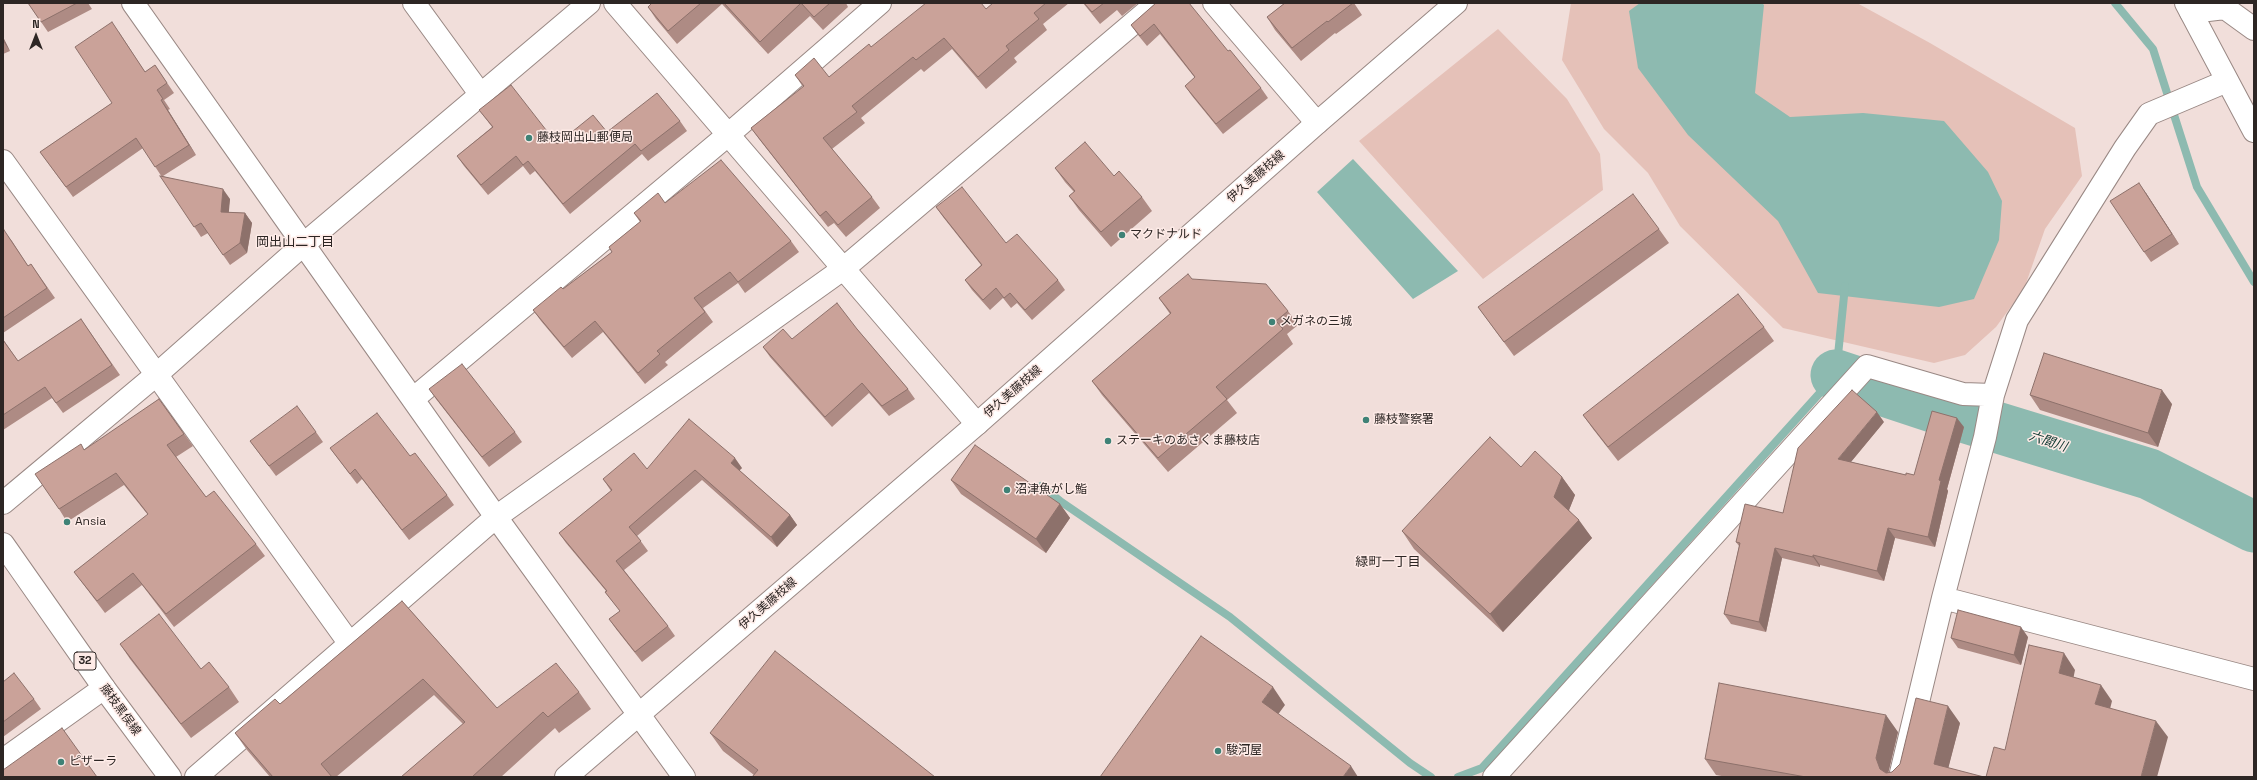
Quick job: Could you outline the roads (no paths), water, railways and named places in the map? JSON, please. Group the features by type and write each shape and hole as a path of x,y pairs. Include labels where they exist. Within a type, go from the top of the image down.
{"street":[{"path":"133,3 496,517 684,777"},
{"path":"414,3 480,96"},
{"path":"3,503 156,375 304,244 589,3"},
{"path":"615,3 976,424"},
{"path":"413,399 728,134 880,3"},
{"path":"196,777 496,517 843,269 1157,3"},
{"path":"1214,3 1317,123"},
{"name":"伊久美藤枝線","path":"566,777 976,424 1317,123 1456,3"},
{"path":"2254,30 2225,8 2188,7 2254,131"},
{"path":"1900,777 1943,598 1985,437 1993,395 2017,320 2125,148 2149,114 2227,81"},
{"path":"3,162 350,644"},
{"path":"1494,777 1867,366 1963,394 1993,395"},
{"name":"藤枝黒俣線","path":"3,544 104,688 170,777"},
{"path":"1943,598 2254,679"},
{"path":"3,760 104,688"}],"water":[{"path":"1640,3 1762,3 1764,5 1755,93 1790,117 1863,113 1944,121 1988,172 2002,201 1999,240 1974,299 1939,307 1818,293 1778,221 1688,135 1638,68 1629,11"},
{"path":"1353,159 1458,271 1413,299 1317,192"}],"waterway":[{"path":"2115,3 2153,49 2197,187 2254,282"},
{"path":"1458,777 1482,768 1836,375 1845,286"},
{"name":"六間川","path":"1836,375 1960,416 2149,474 2254,527"},
{"path":"1041,486 1060,501 1230,617 1410,763 1431,777"}],"place":[{"name":"藤枝岡出山郵便局","path":"529,138"},
{"name":"マクドナルド","path":"1122,235"},
{"name":"メガネの三城","path":"1272,322"},
{"name":"藤枝警察署","path":"1366,420"},
{"name":"ステーキのあさくま藤枝店","path":"1108,441"},
{"name":"沼津魚がし鮨","path":"1007,490"},
{"name":"Ansia","path":"67,522"},
{"name":"駿河屋","path":"1218,751"},
{"name":"ピザーラ","path":"61,762"}],"district":[{"name":"岡出山二丁目","path":"295,242"},
{"name":"緑町一丁目","path":"1388,562"}]}
